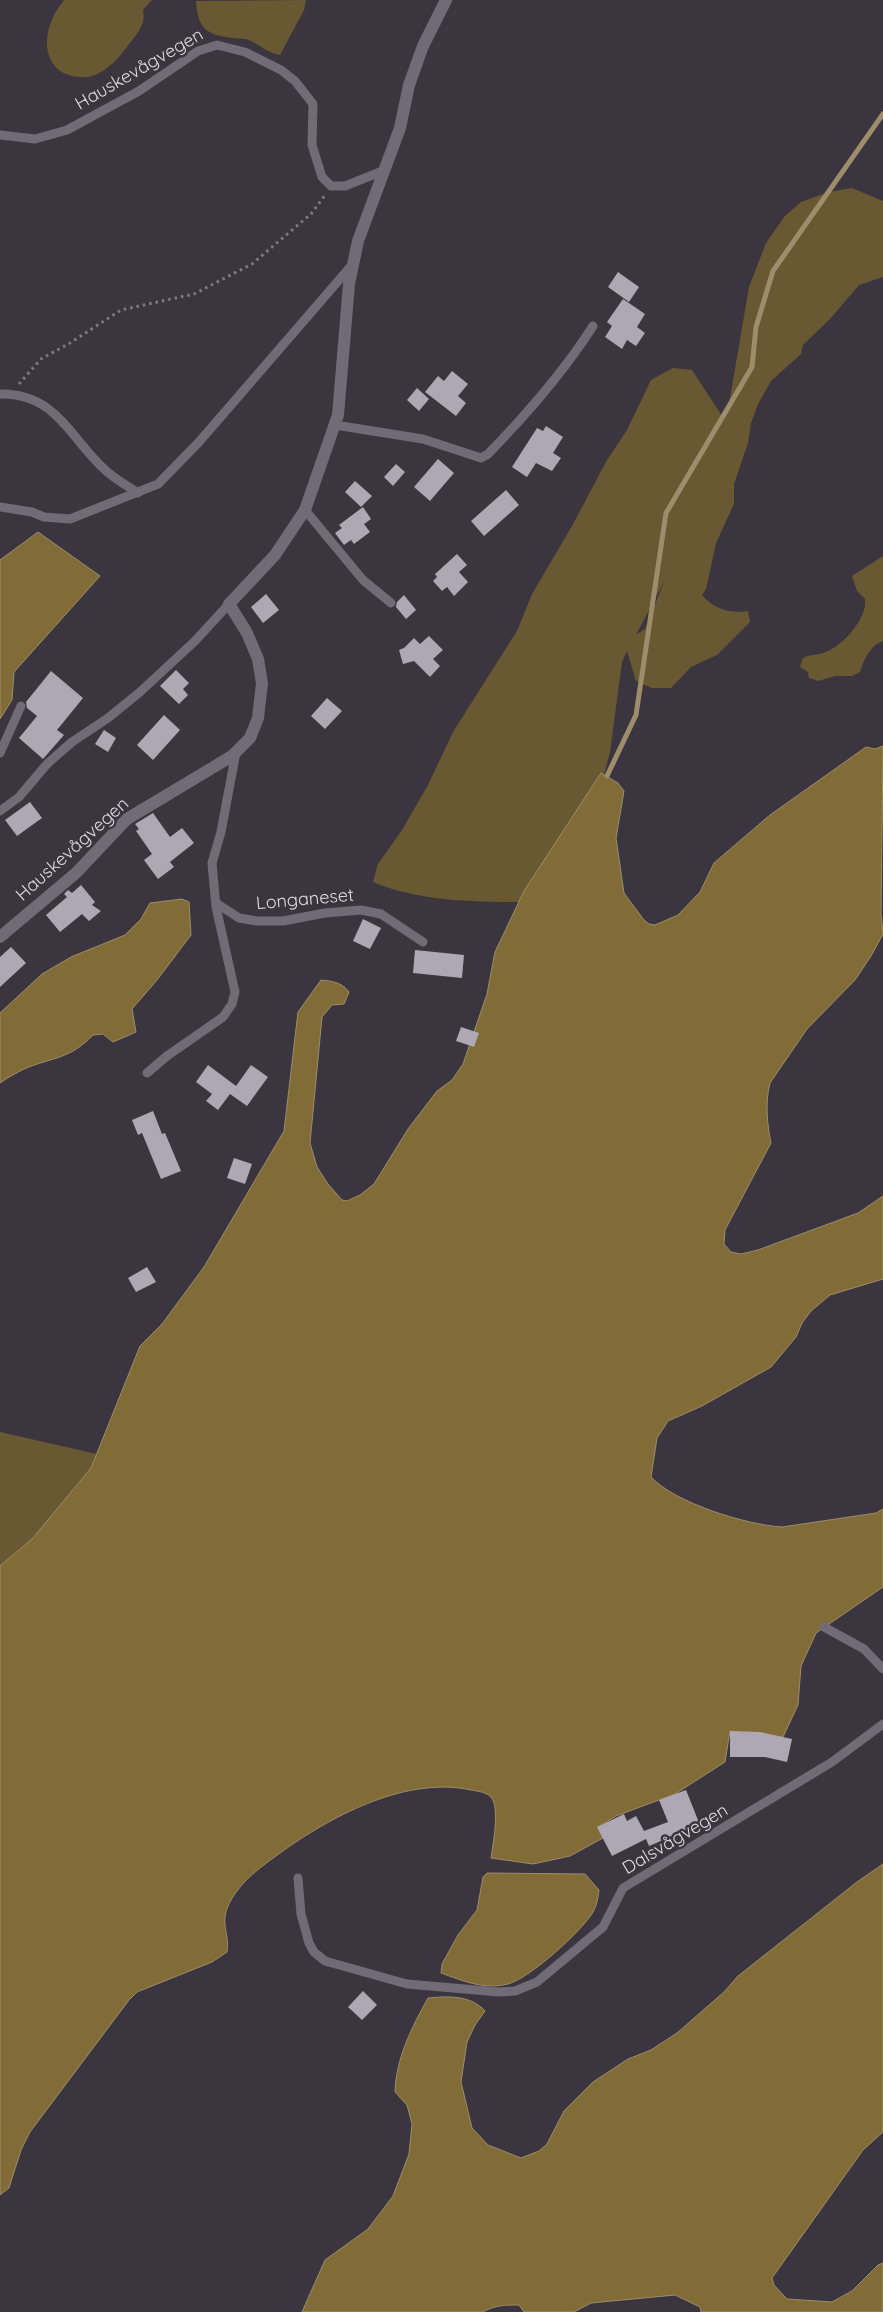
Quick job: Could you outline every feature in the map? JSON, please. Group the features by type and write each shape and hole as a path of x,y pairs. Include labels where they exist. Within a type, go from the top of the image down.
{"street":[{"path":"229,604 275,555 305,510 321,459 335,425 343,370 349,284 361,233 400,128 422,46 446,0"},
{"name":"Hauskevågvegen","path":"0,937 76,872 127,819 194,780 236,752 250,738 258,718 262,683 258,659 247,632 229,604"}],"lane":[{"name":"Hauskevågvegen","path":"0,135 35,139 67,130 139,91 198,51 217,45 246,52 281,70 295,81 313,104 312,145 322,177 331,186"},
{"path":"331,186 346,186 384,170"},
{"path":"0,507 32,512 44,516 70,518 158,484 174,469 354,263"},
{"path":"335,425 423,439 481,458 488,454 543,395 570,362 593,326"},
{"path":"0,394 10,394 32,400 54,412 102,468 138,493"},
{"path":"305,510 364,580 391,603"},
{"path":"0,811 19,797 47,764 72,742 108,718 140,692 195,641 229,604"},
{"path":"0,753 21,706"},
{"path":"147,1074 167,1056 223,1017 232,1004 235,992 216,903 212,863 221,832 236,752"},
{"name":"Longaneset","path":"216,903 239,918 257,921 283,921 325,913 361,910 381,914 423,942"},
{"path":"824,1627 864,1649 883,1669"},
{"name":"Dalsvågvegen","path":"298,1878 301,1914 309,1943 314,1952 325,1961 407,1984 490,1991 516,1990 537,1982 603,1927 609,1919 620,1893 635,1880 732,1824 832,1762 883,1724"}],"path":[{"path":"10,394 41,359 70,344 121,310 194,294 252,264 311,214 331,186"}],"shaded area":[{"path":"64,0 152,0 143,10 143,20 138,32 118,59 98,74 84,77 63,73 56,68 49,54 47,37 49,28 54,15"},
{"path":"306,0 304,10 280,55 267,51 247,39 224,37 205,29 199,18 196,1"},
{"path":"852,188 883,201 883,277 859,285 830,319 803,345 801,354 771,381 758,404 751,423 748,443 734,484 734,504 716,543 706,589 702,595 717,607 735,612 748,611 750,622 717,655 691,667 671,688 652,688 636,681 627,651 622,662 610,752 604,775 601,773 519,902 463,901 426,897 373,882 378,864 402,830 428,785 453,732 517,631 532,594 572,526 607,460 627,430 651,380 673,368 692,370 722,416 726,412 749,287 766,243 785,216 801,202 829,192","holes":["665,580 645,629 637,634"]},
{"path":"38,532 100,576 14,672 12,700 0,719 0,560"},
{"path":"883,556 883,641 871,649 860,672 852,676 835,676 818,681 809,678 808,672 800,667 803,658 826,652 840,643 853,630 863,614 865,599 857,591 852,576"},
{"path":"883,746 881,913 883,934 855,980 807,1029 770,1083 767,1113 771,1143 725,1230 724,1244 731,1252 741,1254 758,1250 858,1213 883,1196 883,1279 830,1295 811,1311 802,1323 796,1337 771,1367 702,1406 668,1421 657,1438 651,1477 662,1487 694,1504 731,1517 767,1525 782,1527 876,1513 883,1509 883,1587 816,1633 801,1666 798,1705 783,1737 730,1731 725,1762 675,1794 616,1816 598,1827 603,1838 570,1856 533,1864 491,1858 495,1809 491,1797 486,1793 442,1787 417,1789 368,1803 321,1826 300,1839 259,1868 231,1900 225,1915 227,1952 212,1962 137,1992 129,2000 30,2132 21,2150 9,2188 0,2195 0,1566 33,1538 91,1468 140,1346 162,1324 204,1267 284,1131 298,1012 321,980 340,984 349,992 344,1004 332,1005 322,1017 310,1143 317,1167 342,1200 347,1201 360,1195 374,1184 408,1129 437,1091 452,1080 463,1064 487,994 495,952 524,891 601,773 618,783 624,791 616,838 624,893 644,920 649,924 655,925 678,915 700,892 714,863 770,815 866,747 875,749"},
{"path":"182,899 189,902 191,935 132,1009 136,1032 113,1042 103,1034 93,1035 68,1054 24,1069 0,1083 0,1013 42,974 71,957 125,935 141,919 150,903"},
{"path":"0,1432 97,1454 91,1468 33,1538 0,1566"},
{"path":"883,1864 883,2132 863,2150 772,2278 774,2285 787,2299 832,2302 852,2291 878,2265 883,2263 883,2312 701,2312 700,2307 675,2295 591,2303 574,2312 524,2312 519,2305 500,2306 483,2312 302,2312 325,2260 368,2229 393,2196 409,2154 412,2124 407,2105 395,2092 398,2067 416,2020 428,1998 451,1997 466,1999 485,2011 475,2025 467,2042 461,2082 472,2128 488,2145 521,2158 539,2151 547,2144 564,2111 593,2082 628,2059 651,2050 677,2033 724,1992 738,1976 857,1882"},
{"path":"487,1873 585,1874 599,1890 593,1912 567,1942 529,1973 518,1980 499,1986 474,1984 441,1973 442,1964 458,1935 477,1910 483,1877"}],"building":[{"path":"618,272 639,287 629,302 608,287"},
{"path":"623,299 645,314 637,327 645,333 636,346 627,340 622,349 605,337 612,326 607,322"},
{"path":"452,371 468,384 458,396 466,403 456,416 425,392 438,376 444,381"},
{"path":"417,388 429,399 419,411 407,400"},
{"path":"546,426 563,437 553,453 561,458 552,471 536,463 527,477 512,467 537,428 543,431"},
{"path":"438,459 454,473 430,501 414,487"},
{"path":"396,464 405,472 393,486 384,477"},
{"path":"355,481 372,496 361,507 345,492"},
{"path":"506,490 519,505 484,536 471,521"},
{"path":"363,507 371,519 364,524 370,532 354,544 351,540 344,545 335,533 342,528 339,525"},
{"path":"457,554 467,565 459,572 468,582 454,596 447,587 442,591 433,581 437,577 435,574"},
{"path":"266,594 279,610 263,623 251,607"},
{"path":"404,595 416,610 406,619 396,607 397,602"},
{"path":"429,636 443,650 433,659 440,666 430,677 414,661 403,664 399,650 404,648 414,638 420,644"},
{"path":"176,670 189,683 183,689 188,695 179,704 160,686"},
{"path":"51,671 83,698 57,730 64,735 43,759 19,738 37,716 27,708 26,702"},
{"path":"327,698 342,711 325,729 311,716"},
{"path":"164,715 180,730 153,760 137,745"},
{"path":"104,730 116,738 108,752 95,744"},
{"path":"30,802 42,818 17,836 5,820"},
{"path":"153,813 170,837 182,828 194,843 170,862 174,867 158,879 144,860 152,854 136,831 139,829 135,824"},
{"path":"81,885 95,902 92,905 101,911 89,921 82,914 60,932 46,915 67,897 64,894 68,890 72,893"},
{"path":"363,919 381,928 370,949 353,941"},
{"path":"11,947 26,963 0,987 0,957"},
{"path":"415,950 464,955 462,978 413,973"},
{"path":"461,1027 479,1033 474,1047 456,1041"},
{"path":"208,1065 236,1086 251,1065 268,1077 247,1106 230,1094 218,1110 206,1101 212,1094 196,1082"},
{"path":"153,1111 162,1134 165,1133 181,1171 161,1179 142,1133 138,1135 132,1120"},
{"path":"234,1158 252,1164 245,1184 227,1178"},
{"path":"147,1267 156,1282 136,1292 128,1278"},
{"path":"730,1731 760,1732 792,1739 787,1762 765,1757 730,1757"},
{"path":"686,1790 700,1825 649,1846 646,1839 612,1856 597,1827 624,1814 627,1821 636,1816 644,1831 668,1822 659,1800"},
{"path":"363,1991 377,2005 362,2020 348,2007"}],"waterway":[{"path":"607,776 636,715 666,513 752,367 756,327 773,271 883,114"}]}
